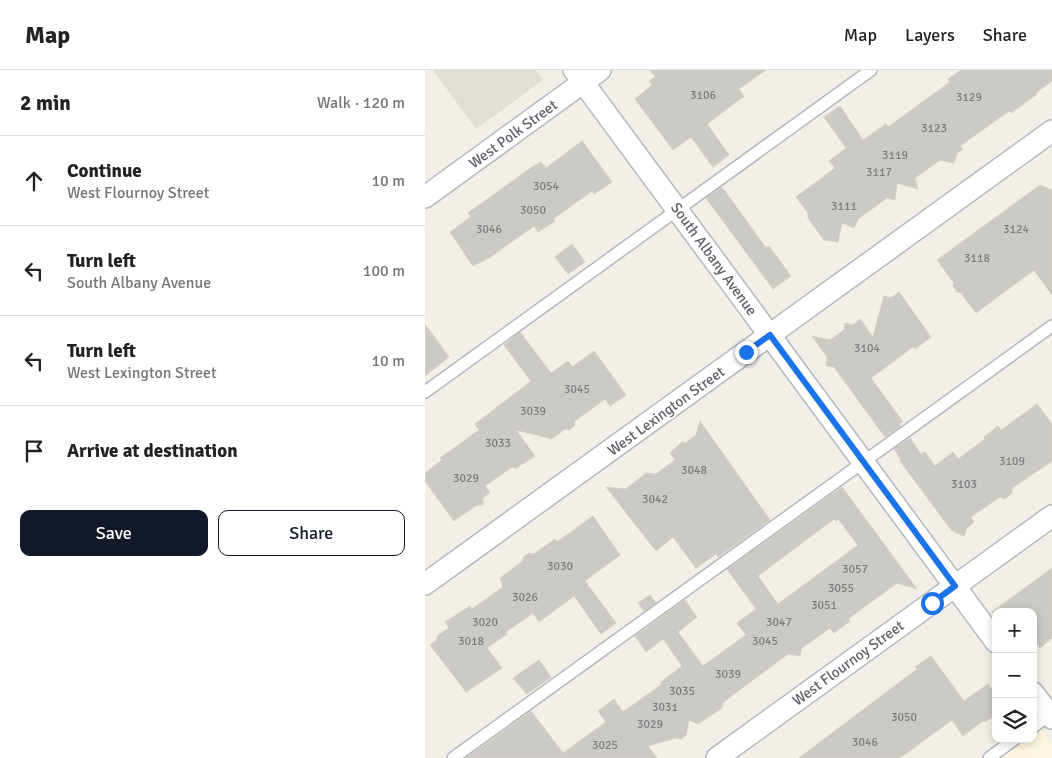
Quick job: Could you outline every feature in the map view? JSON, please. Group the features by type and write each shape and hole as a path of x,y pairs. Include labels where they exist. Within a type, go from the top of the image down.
{"street":[{"name":"West Polk Street","path":"425,197 578,76 600,70"},
{"name":"South Albany Avenue","path":"578,76 992,637"},
{"name":"West Lexington Street","path":"425,584 1052,131"},
{"name":"West Flournoy Street","path":"717,758 1052,516"},
{"path":"1036,698 1047,718"}],"lane":[{"path":"425,392 871,70"},
{"path":"453,758 1052,326"},
{"path":"989,758 1010,743"}],"shaded area":[{"path":"433,70 536,70 543,80 476,129"},
{"path":"1037,724 1052,744 1052,758 989,758 1010,743 1037,743"}],"building":[{"path":"650,70 766,70 739,89 744,96 707,124 729,155 713,167 691,137 673,150 635,99 652,85 649,81 655,77"},
{"path":"961,70 1052,70 1052,81 1011,113 1009,111 960,146 963,149 957,153 954,163 940,160 915,178 918,189 897,183 895,200 887,198 858,219 854,228 842,223 838,242 824,240 796,197 835,168 829,161 846,148 824,117 840,106 863,140 886,124 888,127 950,82 948,79"},
{"path":"582,141 612,182 594,194 592,191 553,219 555,221 538,232 534,226 489,258 473,266 450,232 471,217 468,213 532,167 541,162 546,168"},
{"path":"1040,185 1052,190 1052,295 1034,270 976,313 961,293 957,292 953,286 954,283 937,260"},
{"path":"722,187 766,248 769,246 791,276 773,289 706,198"},
{"path":"572,244 585,262 568,274 555,257"},
{"path":"899,292 931,337 915,349 913,347 871,378 903,422 899,424 901,426 885,437 834,367 826,366 827,357 812,336 830,340 844,330 845,323 853,325 860,319 873,337 884,296 891,298"},
{"path":"425,324 449,357 425,376"},
{"path":"520,332 551,373 568,361 572,367 594,351 626,395 610,406 605,399 575,421 574,426 569,430 565,429 552,439 516,430 535,456 516,468 512,467 485,486 490,492 483,498 483,505 477,505 454,521 425,481 425,473 442,460 440,458 479,430 475,424 530,382 504,345"},
{"path":"1037,404 1052,424 1052,461 1012,488 1012,493 1005,499 1000,497 971,517 974,522 967,528 964,536 952,531 900,461 894,449 910,438 921,454 925,452 935,466 953,452 958,459 985,439 984,437 998,426 1001,430"},
{"path":"700,421 770,520 718,557 716,554 696,568 673,537 656,551 606,487 626,489 646,473 656,474 675,460 670,453 682,442 685,443 696,435"},
{"path":"842,487 917,589 897,583 848,619 850,621 834,633 830,628 802,648 800,656 788,654 730,697 723,703 722,708 698,724 689,720 686,735 681,739 676,738 648,746 657,758 466,758 531,711 563,753 606,722 598,711 614,699 623,712 662,684 661,682 682,666 663,639 646,652 635,636 685,600 697,617 678,632 703,666 746,635 737,623 756,609 727,569","holes":["834,519 836,521 838,519 858,545 778,604 758,576"]},
{"path":"593,516 620,555 585,581 616,623 601,634 574,596 539,622 533,613 487,648 502,668 466,692 430,645 437,640 437,636 449,628 445,622 470,606 472,609 503,587 500,578 523,561 523,557 529,553 534,554 555,539 557,542"},
{"path":"1052,568 1052,638 1040,648 1037,644 1037,608 997,608"},
{"path":"650,595 656,603 644,611 638,603"},
{"path":"931,656 964,701 988,684 992,690 992,717 985,722 984,720 963,736 952,720 900,758 799,758 917,669 915,667"},
{"path":"539,660 551,677 527,694 513,678"}],"route":[{"path":"746,352 770,335 955,586 932,603"}]}
